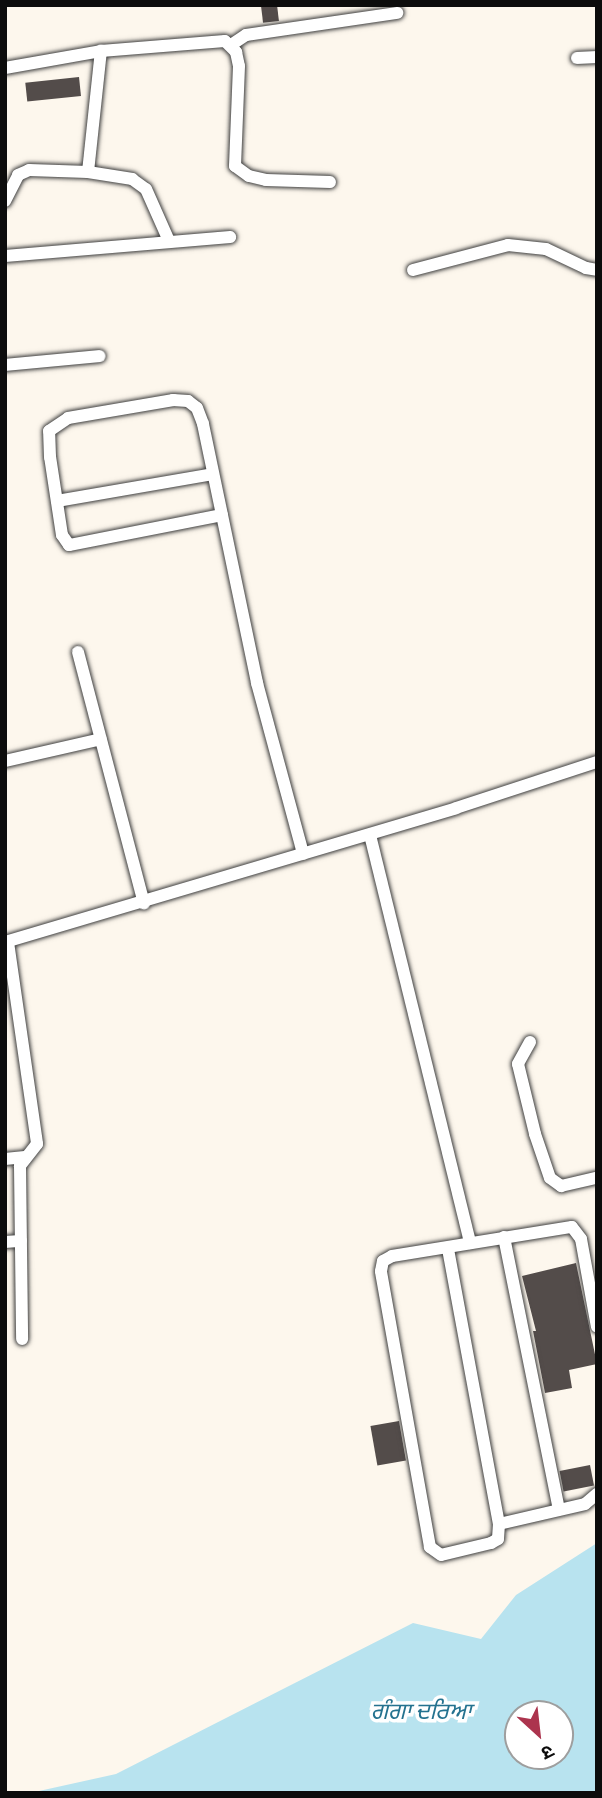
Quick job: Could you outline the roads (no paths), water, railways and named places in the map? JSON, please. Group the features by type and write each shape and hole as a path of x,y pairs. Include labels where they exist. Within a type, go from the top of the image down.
{"street":[{"path":"231,45 246,35 397,13"},
{"path":"5,68 101,51 216,39 231,45 239,65 235,166 249,176 266,180 330,182"},
{"path":"88,172 101,51"},
{"path":"577,58 597,57"},
{"path":"5,201 18,175 29,170 88,172 139,183 150,197 169,241"},
{"path":"5,256 230,237"},
{"path":"413,270 508,245 546,249 597,270"},
{"path":"5,365 100,356"},
{"path":"222,515 69,545 62,535 49,449 49,430 68,418 173,400 188,401 197,408 214,474 260,695 303,854"},
{"path":"57,501 214,474"},
{"path":"78,652 144,904"},
{"path":"5,761 101,740"},
{"path":"22,1339 20,1166 37,1144 7,942 144,904 597,762"},
{"path":"370,835 470,1243"},
{"path":"530,1042 518,1064 534,1134 550,1178 561,1186 597,1178"},
{"path":"5,1159 25,1157"},
{"path":"449,1249 499,1524 498,1539 491,1543 441,1555 430,1547 381,1266 392,1255 449,1249 565,1226 575,1228 581,1239 597,1327"},
{"path":"504,1237 559,1509"},
{"path":"5,1242 21,1241"},
{"path":"499,1524 589,1502 597,1494"}],"water":[{"name":"ਗੰਗਾ ਦਰਿਆ","path":"597,1543 597,1793 30,1793 116,1774 413,1623 481,1639 516,1595"}]}
